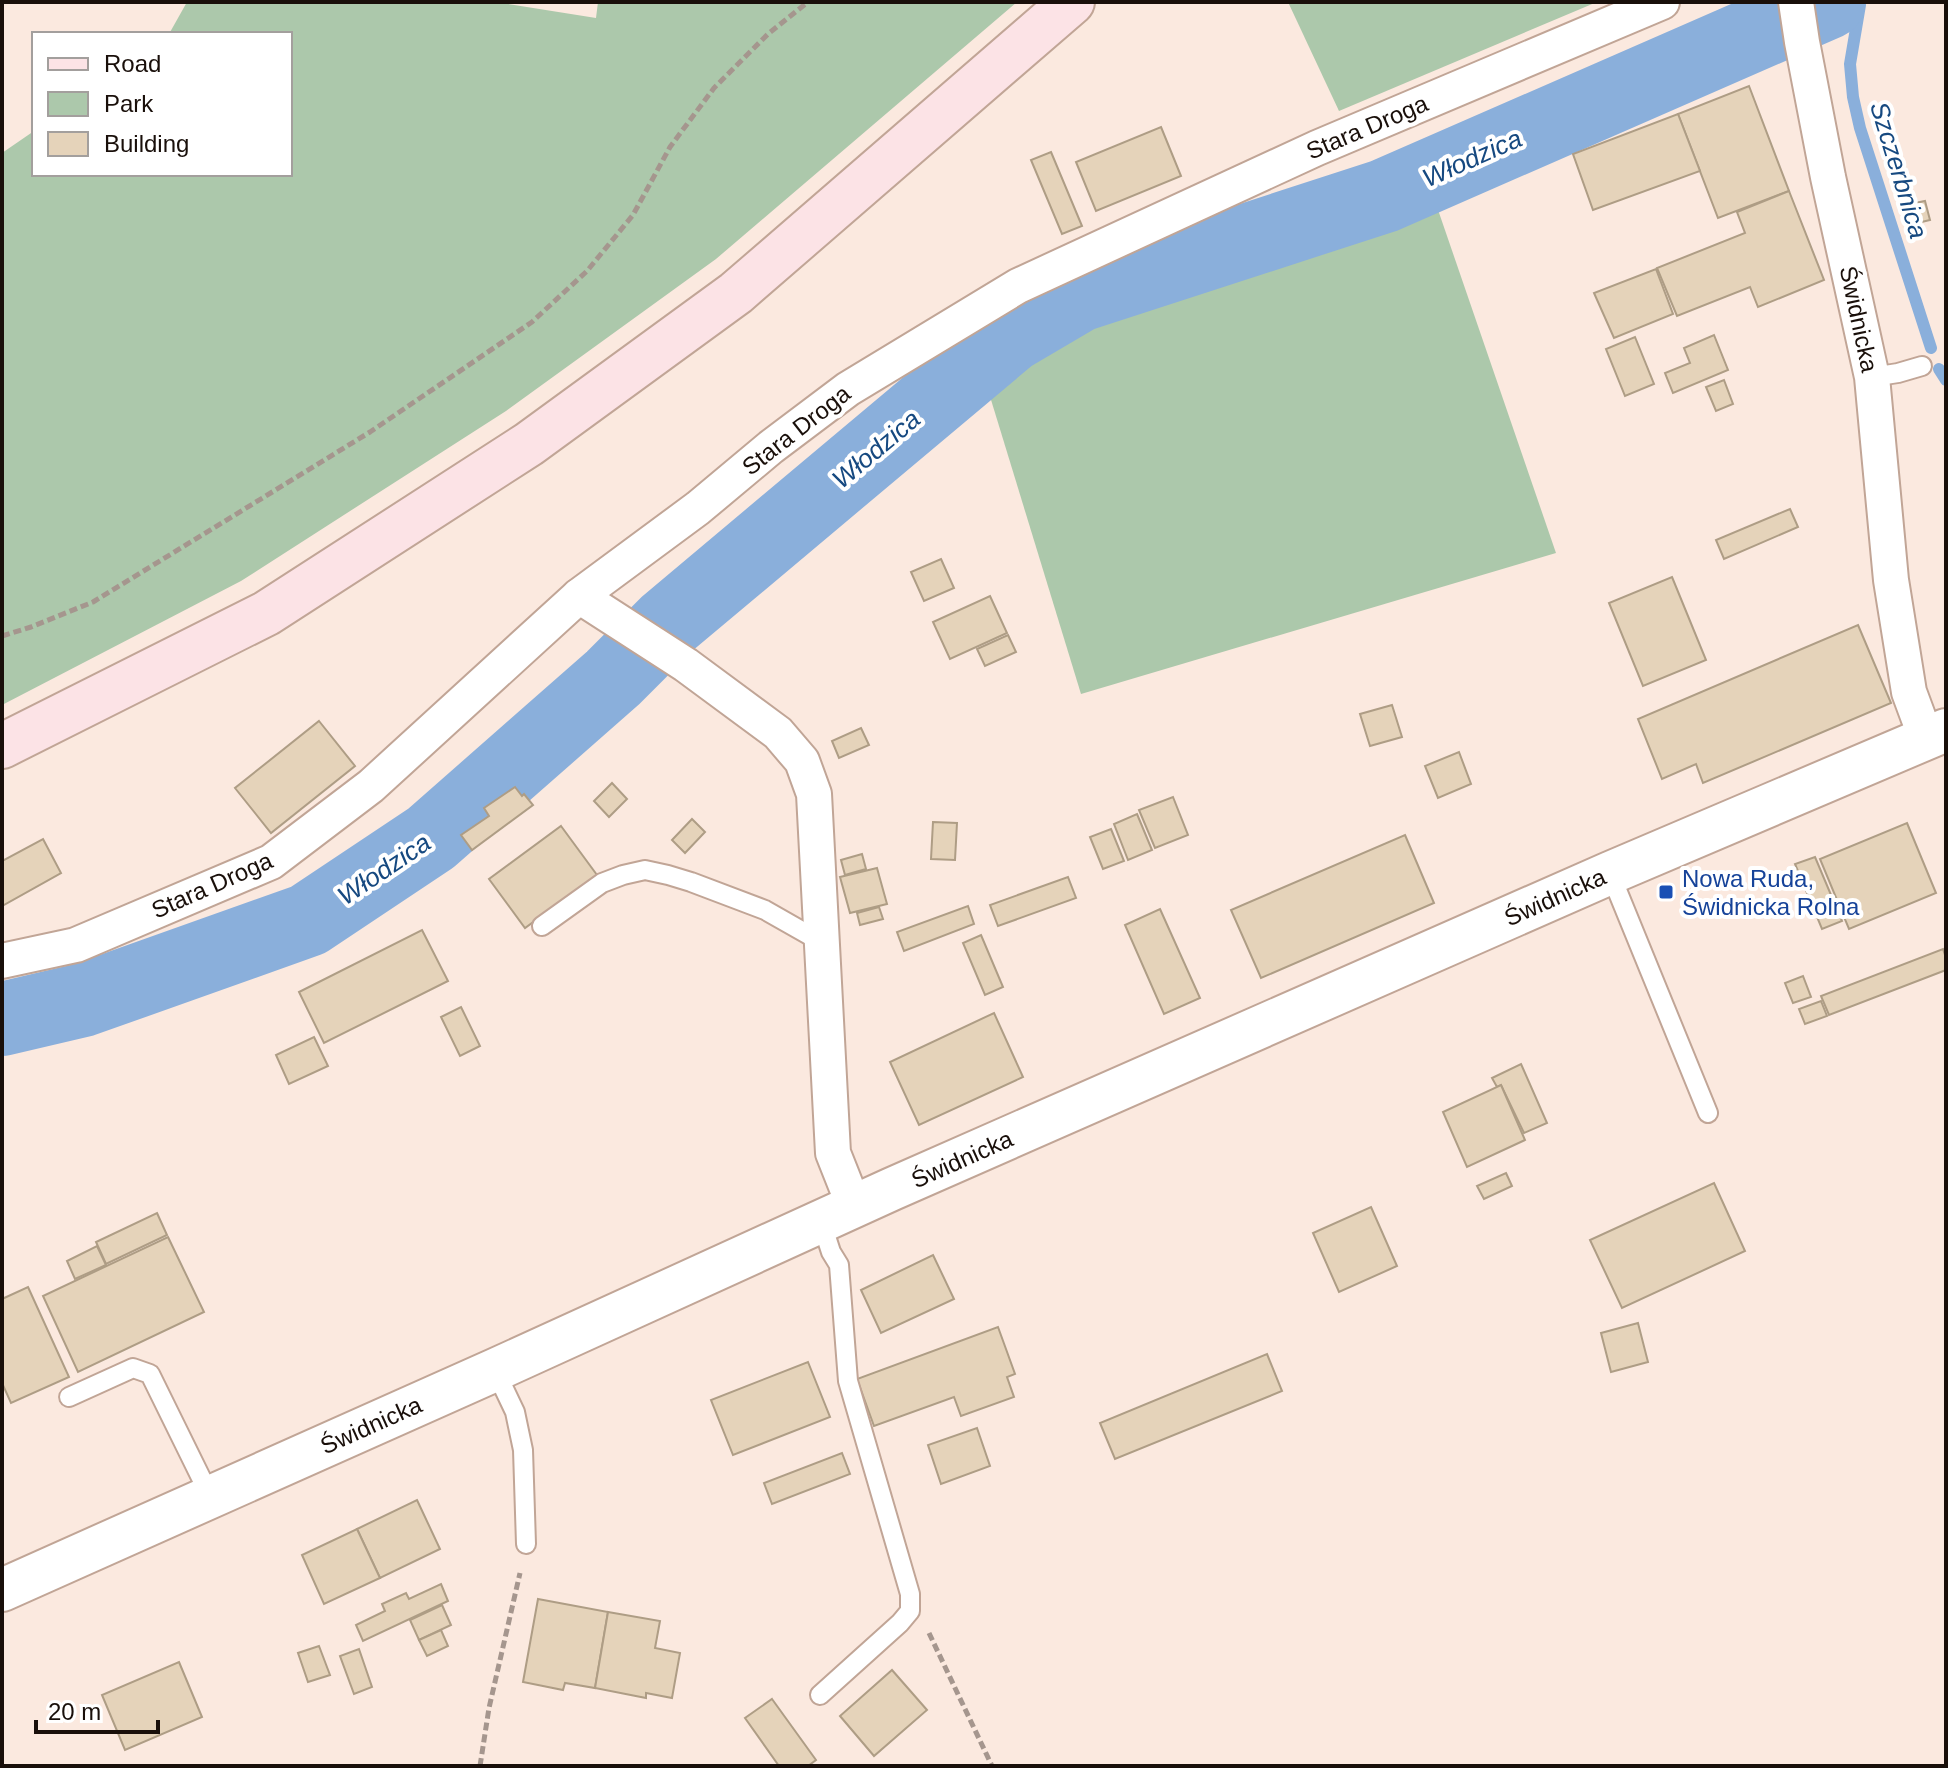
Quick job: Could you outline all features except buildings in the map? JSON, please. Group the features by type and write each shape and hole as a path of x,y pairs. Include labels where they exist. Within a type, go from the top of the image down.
{"main road":[{"path":"2,746 267,613 529,444 736,293 1072,2"}],"street":[{"name":"Stara Droga","path":"2,961 76,945 271,862 371,786 771,447 848,389 1018,286 1317,148 1662,2"},
{"name":"Świdnicka","path":"2,1590 838,1214 1610,873 1936,734 1909,692 1891,580 1872,377 1828,177 1796,2"},
{"path":"588,602 686,665 778,733 802,761 814,794 838,1214"}],"lane":[{"path":"1872,377 1922,366"},
{"path":"542,926 602,883 645,870 680,878 754,905 823,943"},
{"path":"1610,873 1708,1113"},
{"path":"820,1695 910,1611 910,1594 848,1381 839,1265 831,1252 838,1214"},
{"path":"69,1397 133,1368 150,1374 210,1496"},
{"path":"495,1370 515,1412 523,1450 526,1544"}],"path":[{"path":"2,636 93,602 370,432 532,322 587,271 633,215 670,147 714,88 768,34 808,2"},
{"path":"480,1766 489,1708 526,1544"},
{"path":"910,1594 992,1766"}],"green space":[{"path":"187,2 496,2 596,18 598,2 1017,2 716,259 506,411 241,581 2,705 2,153 32,132 32,176 292,176 292,32 170,32"},
{"path":"1288,2 1597,2 1339,111"},
{"path":"1384,196 1436,204 1556,553 1081,694 988,390 1011,335 1079,295"}],"waterway":[{"name":"Włodzica","path":"2,1019 83,1000 308,920 431,838 613,678 668,623 1011,335 1079,295 1384,196 1828,2"},
{"name":"Szczerbnica","path":"1859,2 1850,64 1853,97 1860,128 1931,348"},
{"name":"Szczerbnica","path":"1939,369 1946,380"}],"place":[{"name":"Nowa Ruda, Świdnicka Rolna","path":"1666,892"}]}
